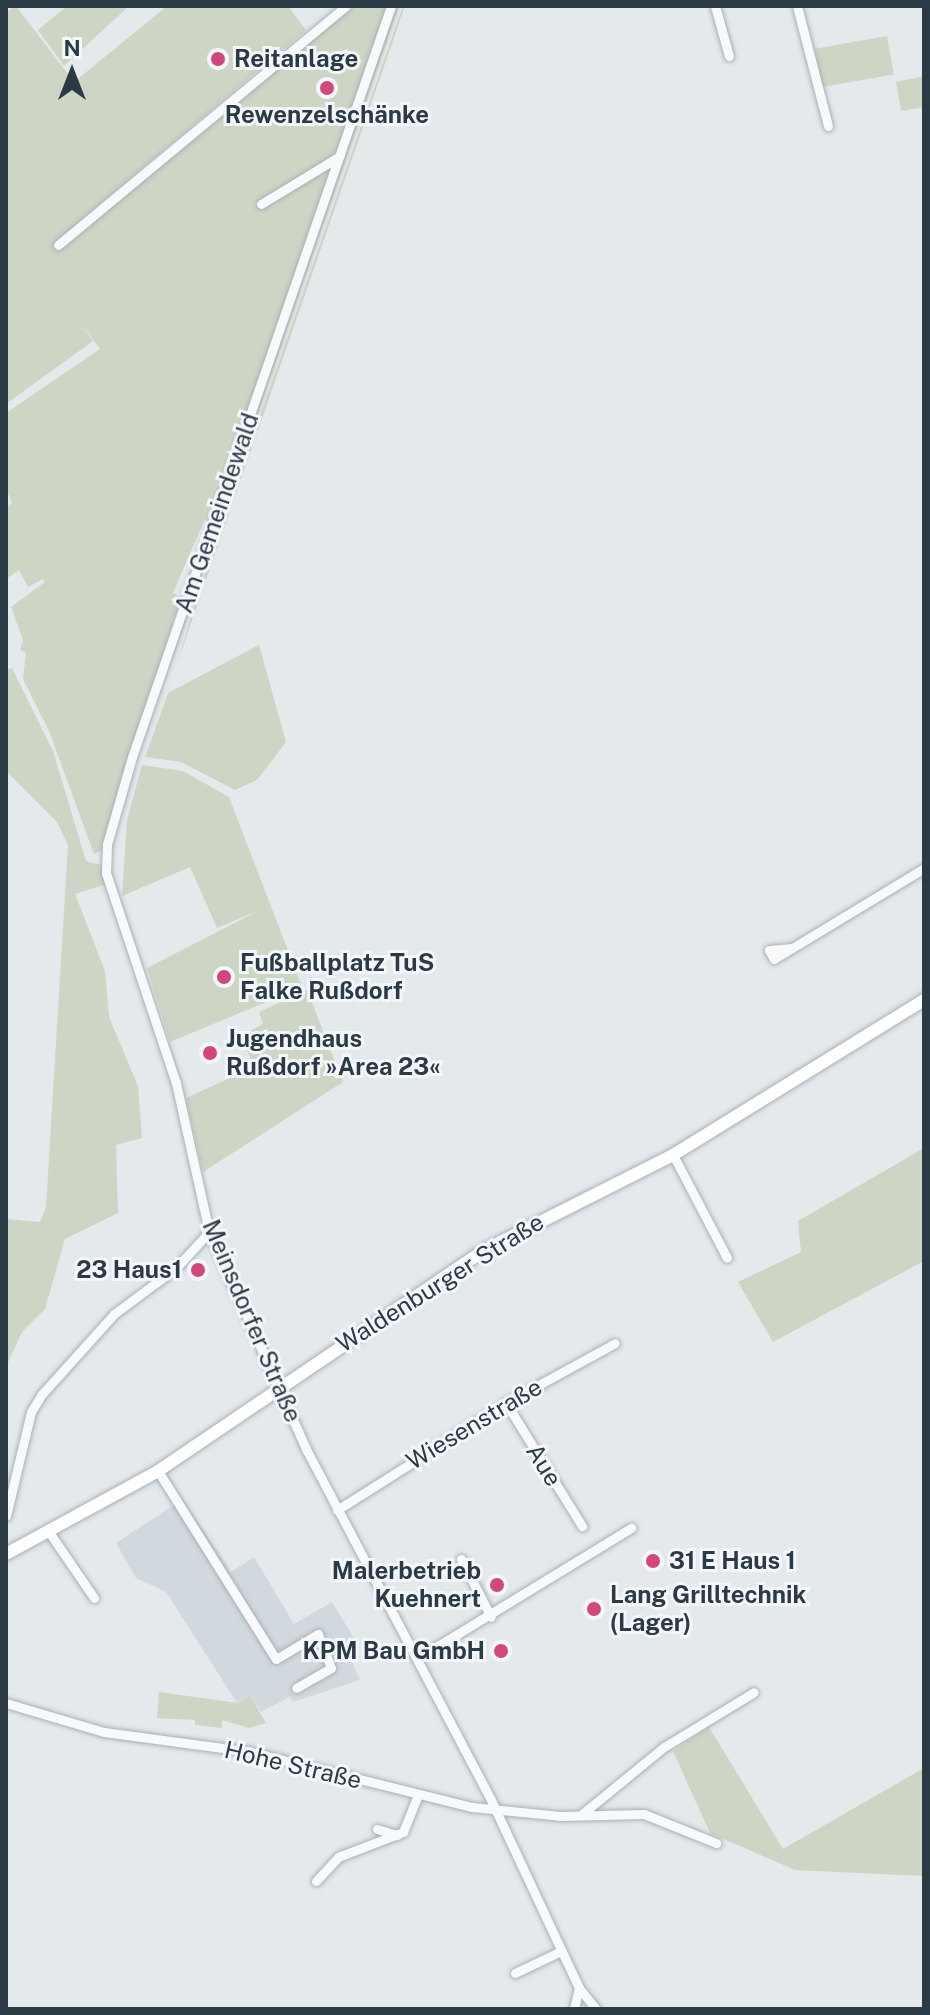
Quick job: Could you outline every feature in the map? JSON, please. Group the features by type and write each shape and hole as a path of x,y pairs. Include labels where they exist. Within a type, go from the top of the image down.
{"main road":[{"name":"Waldenburger Straße","path":"6,1554 158,1471 279,1386 481,1252 673,1155 924,1000"}],"street":[{"path":"58,245 346,6"},
{"name":"Am Gemeindewald","path":"106,873 107,844 127,771 391,6"},
{"path":"715,6 729,56"},
{"path":"797,6 828,126"},
{"path":"261,204 341,156"},
{"path":"792,948 924,868"},
{"name":"Meinsdorfer Straße","path":"106,873 176,1083 209,1232 337,1510 418,1658 495,1809 579,1988 596,2009"},
{"path":"673,1155 727,1258"},
{"path":"6,1516 31,1412 42,1394 114,1314 177,1267 209,1232"},
{"name":"Wiesenstraße","path":"337,1510 506,1403 615,1343"},
{"name":"Aue","path":"506,1403 582,1526"},
{"path":"158,1471 276,1659 318,1634 331,1668 296,1688"},
{"path":"418,1658 491,1617 631,1528"},
{"path":"49,1532 94,1598"},
{"path":"461,1559 491,1617"},
{"path":"582,1814 664,1747 754,1692"},
{"name":"Hohe Straße","path":"6,1703 104,1732 251,1752 418,1795 495,1809 644,1814 716,1843"},
{"path":"316,1881 338,1857 397,1835 411,1819 418,1795"},
{"path":"377,1829 397,1835"},
{"path":"515,1973 561,1951"},
{"path":"574,2009 579,1988"}],"shaded area":[{"path":"183,1499 231,1572 254,1557 294,1624 332,1602 354,1638 345,1646 360,1680 293,1702 289,1697 261,1712 250,1695 237,1703 166,1592 136,1578 116,1543"}],"green space":[{"path":"16,6 74,82 167,6 288,6 306,30 67,232 351,6 387,6 210,520 205,519 173,593 181,597 102,850 94,854 49,731 23,679 26,653 20,650 23,640 11,607 45,582 43,579 28,587 19,570 6,579 6,507 12,503 6,488 6,413 100,349 79,320 93,341 6,404 6,12"},
{"path":"67,6 129,6 64,66 38,30"},
{"path":"394,6 399,6 173,658 171,656"},
{"path":"405,6 178,661 195,603"},
{"path":"887,36 894,74 822,87 815,49"},
{"path":"924,76 924,107 901,111 896,82"},
{"path":"259,645 286,742 257,780 235,790 181,762 145,757 168,693"},
{"path":"12,668 53,751 86,861 101,865 104,885 75,894 105,971 109,1017 138,1086 142,1138 116,1145 118,1213 65,1239 45,1309 22,1332 6,1367 6,1219 40,1222 46,1207 68,845 57,822 6,771 6,670"},
{"path":"142,765 183,771 229,797 302,987 170,1042 147,968 258,911 217,928 190,867 122,896 127,820"},
{"path":"307,990 343,1082 203,1172 186,1098 254,1067 241,1036 263,1024 259,1012"},
{"path":"924,1148 924,1261 773,1342 738,1282 801,1252 798,1221"},
{"path":"159,1692 238,1703 250,1695 266,1723 249,1728 222,1720 222,1728 195,1725 195,1720 157,1718"},
{"path":"709,1727 783,1849 924,1768 924,1876 795,1870 710,1833 673,1751"}],"place":[{"name":"Reitanlage","path":"218,59"},
{"name":"Rewenzelschänke","path":"327,88"},
{"name":"Fußballplatz TuS Falke Rußdorf","path":"224,977"},
{"name":"Jugendhaus Rußdorf »Area 23«","path":"210,1053"},
{"name":"23 Haus1","path":"198,1270"},
{"name":"31 E Haus 1","path":"653,1561"},
{"name":"Malerbetrieb Kuehnert","path":"497,1585"},
{"name":"Lang Grilltechnik (Lager)","path":"594,1609"},
{"name":"KPM Bau GmbH","path":"501,1651"}]}
